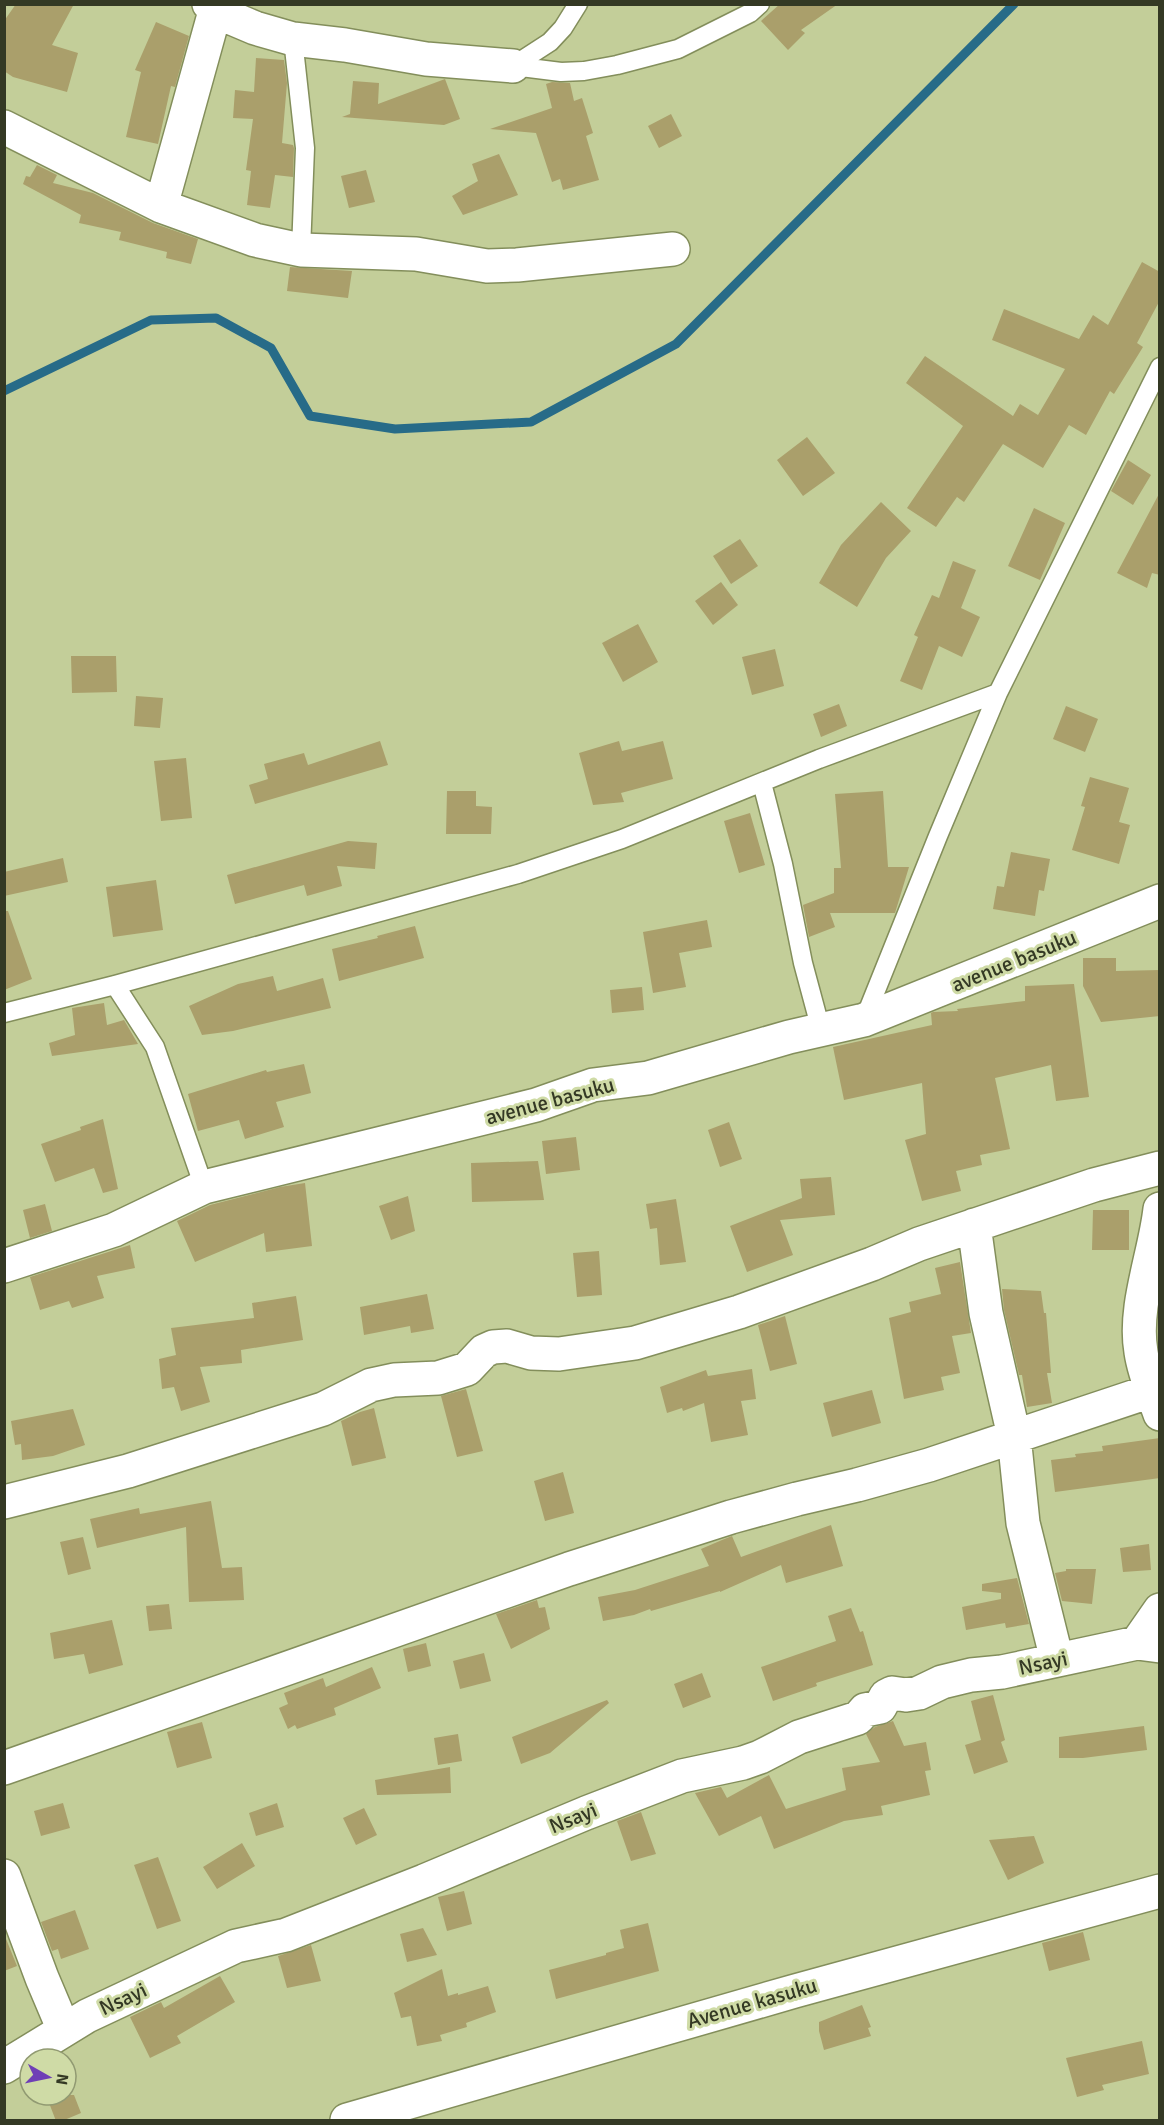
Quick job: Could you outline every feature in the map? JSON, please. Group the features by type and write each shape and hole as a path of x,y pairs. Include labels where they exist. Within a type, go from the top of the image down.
{"street":[{"path":"161,206 214,6 229,17 255,28 293,39 426,59 513,66"},
{"path":"4,127 161,206 255,240 301,250 416,254 497,266 673,249"},
{"name":"avenue basuku","path":"4,1266 114,1230 204,1187 536,1105 593,1085 648,1078 789,1037 864,1020 1159,901"},
{"path":"4,1502 128,1471 323,1409 371,1385 394,1380 438,1378 467,1369 484,1351 493,1347 507,1347 531,1353 559,1354 635,1343 739,1312 872,1264 919,1244 1094,1185 1159,1178"},
{"path":"4,1768 568,1569 731,1516 919,1468 1014,1436 1157,1397 1140,1350 1141,1311 1160,1209"},
{"path":"974,1225 986,1313 1014,1436 1023,1523 1058,1660"},
{"path":"1148,1645 1160,1610"},
{"name":"Nsayi","path":"4,2067 87,2016 236,1946 286,1935 682,1776 744,1763 760,1757 799,1737 858,1718 865,1710 880,1707 886,1696 892,1693 906,1695 919,1693 942,1682 971,1675 1148,1645"},
{"path":"6,1887 64,2030"},
{"name":"Avenue kasuku","path":"347,2121 426,2109 795,1991 1160,1891"}],"lane":[{"path":"513,66 550,42 563,28 578,4"},
{"path":"513,66 561,72 584,71 617,65 678,49 742,17 760,4"},
{"path":"293,39 305,148 301,250"},
{"path":"864,1020 998,693 1160,368"},
{"path":"4,1013 115,985 518,874 622,839 819,759 998,693"},
{"path":"762,783 783,864 803,963 822,1030"},
{"path":"115,985 155,1047 204,1187"}],"building":[{"path":"16,4 74,4 52,45 78,53 67,92 13,77 4,71 4,21"},
{"path":"780,4 838,4 801,30 805,33 788,50 761,21"},
{"path":"156,22 189,36 175,87 171,86 158,144 126,137 141,72 135,70"},
{"path":"256,58 284,60 287,83 282,143 293,145 294,148 293,177 275,175 270,208 247,205 251,171 246,170 253,119 233,118 235,90 254,92"},
{"path":"445,79 460,119 444,125 342,117 350,114 353,81 379,83 378,104"},
{"path":"570,83 574,101 582,98 593,133 586,136 599,180 563,190 560,179 552,182 536,133 490,129 552,108 546,84"},
{"path":"671,114 682,136 659,148 648,126"},
{"path":"499,154 518,195 463,215 452,196 478,181 472,164"},
{"path":"37,165 57,175 53,183 93,193 153,223 198,239 191,264 166,258 167,252 119,240 121,232 79,223 81,215 23,184 26,176 30,177"},
{"path":"366,170 375,202 349,208 341,176"},
{"path":"1142,262 1160,272 1160,300 1137,343 1143,347 1114,394 1110,391 1086,435 1069,425 1043,468 1003,444 964,502 957,497 936,527 907,508 963,426 906,383 925,356 1013,416 1020,404 1038,415 1065,369 992,340 1004,309 1079,339 1093,315 1108,325"},
{"path":"290,267 352,271 348,298 287,291"},
{"path":"807,437 835,473 803,496 777,460"},
{"path":"1128,460 1151,475 1133,505 1111,491"},
{"path":"1160,492 1160,575 1152,573 1147,588 1117,573"},
{"path":"881,502 911,531 886,558 857,607 819,583 841,545"},
{"path":"1034,508 1065,523 1040,580 1008,566"},
{"path":"740,539 758,566 731,584 713,556"},
{"path":"953,561 976,570 961,608 980,617 962,657 939,646 922,690 900,681 918,637 914,635 932,595 939,598"},
{"path":"721,582 738,605 713,625 695,601"},
{"path":"638,624 658,662 623,682 602,643"},
{"path":"775,649 784,686 752,695 742,657"},
{"path":"71,656 116,656 117,692 72,693"},
{"path":"136,696 163,698 160,728 134,726"},
{"path":"839,704 847,726 821,737 813,714"},
{"path":"1066,706 1098,719 1085,752 1053,739"},
{"path":"380,741 388,765 255,804 249,785 268,779 264,764 304,753 308,765"},
{"path":"619,741 622,751 663,741 673,779 621,793 624,802 593,805 579,753"},
{"path":"186,758 192,818 161,821 154,761"},
{"path":"1090,777 1129,788 1119,822 1130,825 1119,864 1072,850 1085,807 1081,806"},
{"path":"447,791 476,791 476,806 492,807 491,834 446,834"},
{"path":"883,791 888,867 909,867 895,913 830,913 835,927 809,937 803,905 834,893 834,868 841,868 835,794"},
{"path":"750,813 765,865 739,873 724,821"},
{"path":"348,841 377,843 375,869 337,866 342,886 307,896 304,885 235,904 227,875"},
{"path":"1011,852 1050,859 1044,891 1039,890 1035,916 993,909 997,886 1004,887"},
{"path":"63,858 68,882 4,896 4,872"},
{"path":"156,880 163,930 113,937 106,887"},
{"path":"4,911 8,911 32,979 4,990"},
{"path":"707,920 712,947 679,953 686,987 653,993 643,932"},
{"path":"415,926 424,958 339,981 332,949"},
{"path":"1083,958 1116,958 1116,971 1160,970 1160,1016 1101,1022 1083,986"},
{"path":"273,976 277,991 323,978 331,1008 233,1031 202,1035 189,1006 238,984"},
{"path":"1074,984 1089,1097 1056,1101 1051,1065 995,1078 1010,1149 980,1155 982,1165 956,1171 961,1191 922,1201 905,1140 926,1134 922,1083 844,1100 833,1047 932,1025 931,1013 933,1012 958,1011 957,1009 1025,1001 1025,986"},
{"path":"642,987 644,1010 612,1013 610,990"},
{"path":"104,1003 107,1025 124,1020 138,1044 52,1056 49,1043 75,1035 72,1008"},
{"path":"304,1064 311,1093 276,1102 284,1127 245,1139 239,1120 198,1131 188,1094 266,1070 267,1072"},
{"path":"103,1119 118,1189 103,1193 94,1168 55,1182 41,1144 81,1130 80,1127"},
{"path":"729,1122 742,1159 720,1167 708,1130"},
{"path":"576,1137 580,1170 546,1174 542,1141"},
{"path":"538,1161 544,1200 472,1202 471,1163"},
{"path":"831,1177 835,1215 780,1220 793,1255 747,1272 730,1226 802,1198 800,1179"},
{"path":"305,1183 312,1246 266,1252 264,1233 195,1262 177,1221 210,1205"},
{"path":"408,1196 415,1231 391,1240 379,1206"},
{"path":"676,1199 686,1262 660,1265 657,1228 650,1229 646,1204"},
{"path":"45,1204 52,1231 30,1238 23,1210"},
{"path":"1093,1210 1129,1210 1129,1250 1092,1250"},
{"path":"130,1245 135,1268 97,1276 104,1298 72,1308 69,1301 40,1310 30,1277"},
{"path":"599,1251 602,1295 577,1297 573,1253"},
{"path":"960,1262 971,1333 952,1336 960,1373 941,1377 944,1390 904,1399 889,1318 911,1312 909,1302 941,1294 935,1268"},
{"path":"1002,1289 1041,1291 1044,1313 1046,1313 1051,1373 1047,1373 1052,1403 1027,1407 1022,1375 1019,1375 1004,1310"},
{"path":"427,1294 434,1329 411,1333 410,1326 364,1335 360,1307"},
{"path":"296,1296 303,1340 241,1350 242,1363 200,1367 210,1402 181,1411 174,1387 162,1389 159,1359 176,1355 171,1328 254,1318 252,1303"},
{"path":"785,1316 797,1364 770,1371 758,1325"},
{"path":"752,1369 756,1399 741,1401 748,1435 711,1442 704,1403 683,1411 682,1408 667,1413 660,1387 706,1370 708,1376"},
{"path":"466,1389 483,1451 457,1457 441,1396"},
{"path":"872,1390 881,1423 832,1437 823,1403"},
{"path":"374,1408 386,1458 352,1466 341,1421"},
{"path":"73,1409 85,1445 53,1456 22,1460 21,1444 15,1445 11,1421"},
{"path":"1160,1438 1160,1478 1055,1492 1051,1460 1076,1457 1075,1454 1103,1451 1102,1446"},
{"path":"563,1472 574,1513 545,1521 534,1481"},
{"path":"211,1501 222,1568 242,1567 244,1600 189,1602 186,1527 97,1548 90,1519 139,1508 140,1514"},
{"path":"831,1525 843,1566 786,1583 781,1565 720,1592 651,1611 650,1609 634,1615 603,1621 598,1597 635,1590 709,1566 701,1549 722,1540 732,1536 741,1557"},
{"path":"83,1537 91,1569 68,1575 60,1542"},
{"path":"1149,1544 1151,1570 1123,1572 1120,1548"},
{"path":"1066,1569 1096,1569 1092,1604 1062,1601 1055,1573 1066,1571"},
{"path":"1017,1578 1029,1624 1006,1628 1005,1623 966,1630 962,1607 1001,1599 1001,1593 982,1591 982,1584"},
{"path":"537,1600 539,1608 545,1607 550,1629 511,1649 496,1614"},
{"path":"169,1604 172,1629 149,1631 146,1606"},
{"path":"851,1608 860,1632 863,1631 873,1665 816,1683 817,1686 773,1701 761,1667 836,1641 828,1616"},
{"path":"112,1620 123,1665 89,1674 84,1654 54,1659 50,1633"},
{"path":"426,1643 431,1666 408,1672 403,1649"},
{"path":"484,1653 491,1681 460,1689 453,1661"},
{"path":"372,1667 381,1688 334,1708 336,1715 297,1729 295,1725 288,1729 279,1708 288,1704 284,1693 323,1678 326,1687"},
{"path":"702,1673 711,1697 683,1708 674,1684"},
{"path":"993,1695 1005,1740 1001,1742 1008,1762 974,1774 965,1745 981,1740 971,1701"},
{"path":"607,1700 609,1703 550,1753 521,1764 512,1737"},
{"path":"893,1721 904,1746 926,1742 931,1770 925,1771 930,1795 881,1806 883,1815 844,1821 774,1849 761,1816 719,1836 695,1793 721,1787 727,1798 769,1775 786,1809 846,1790 842,1768 880,1762 866,1734 875,1727"},
{"path":"202,1722 212,1758 177,1768 167,1732"},
{"path":"1144,1726 1147,1750 1083,1758 1059,1758 1059,1737"},
{"path":"458,1734 462,1761 438,1765 434,1738"},
{"path":"450,1767 451,1793 377,1795 375,1780"},
{"path":"63,1803 70,1828 41,1836 34,1811"},
{"path":"277,1803 284,1827 256,1836 249,1813"},
{"path":"364,1808 377,1835 356,1845 343,1818"},
{"path":"641,1812 656,1854 631,1861 617,1821"},
{"path":"1034,1836 1044,1863 1008,1880 989,1840"},
{"path":"242,1843 255,1866 217,1889 203,1867"},
{"path":"158,1857 181,1921 157,1929 134,1865"},
{"path":"464,1891 472,1924 447,1931 438,1897"},
{"path":"75,1910 89,1949 61,1959 58,1949 52,1951 41,1922"},
{"path":"648,1923 659,1971 556,1999 549,1970 624,1948 620,1930"},
{"path":"423,1928 437,1955 407,1962 400,1934"},
{"path":"1083,1932 1090,1960 1049,1971 1042,1943"},
{"path":"4,1934 17,1966 4,1971"},
{"path":"311,1945 321,1981 287,1988 278,1956"},
{"path":"442,1969 448,1996 488,1986 496,2012 466,2023 467,2027 440,2035 442,2041 417,2046 411,2016 401,2018 394,1993"},
{"path":"220,1976 235,2002 177,2036 181,2043 150,2058 130,2017 161,2002 164,2008"},
{"path":"862,2005 871,2027 868,2028 871,2036 824,2050 819,2022"},
{"path":"1142,2041 1149,2074 1102,2085 1104,2090 1077,2097 1066,2058"},
{"path":"78,2105 81,2113 62,2121 56,2121 51,2107"}],"waterway":[{"path":"4,391 151,320 216,318 271,348 310,416 395,429 531,422 676,344 1014,4"}]}
